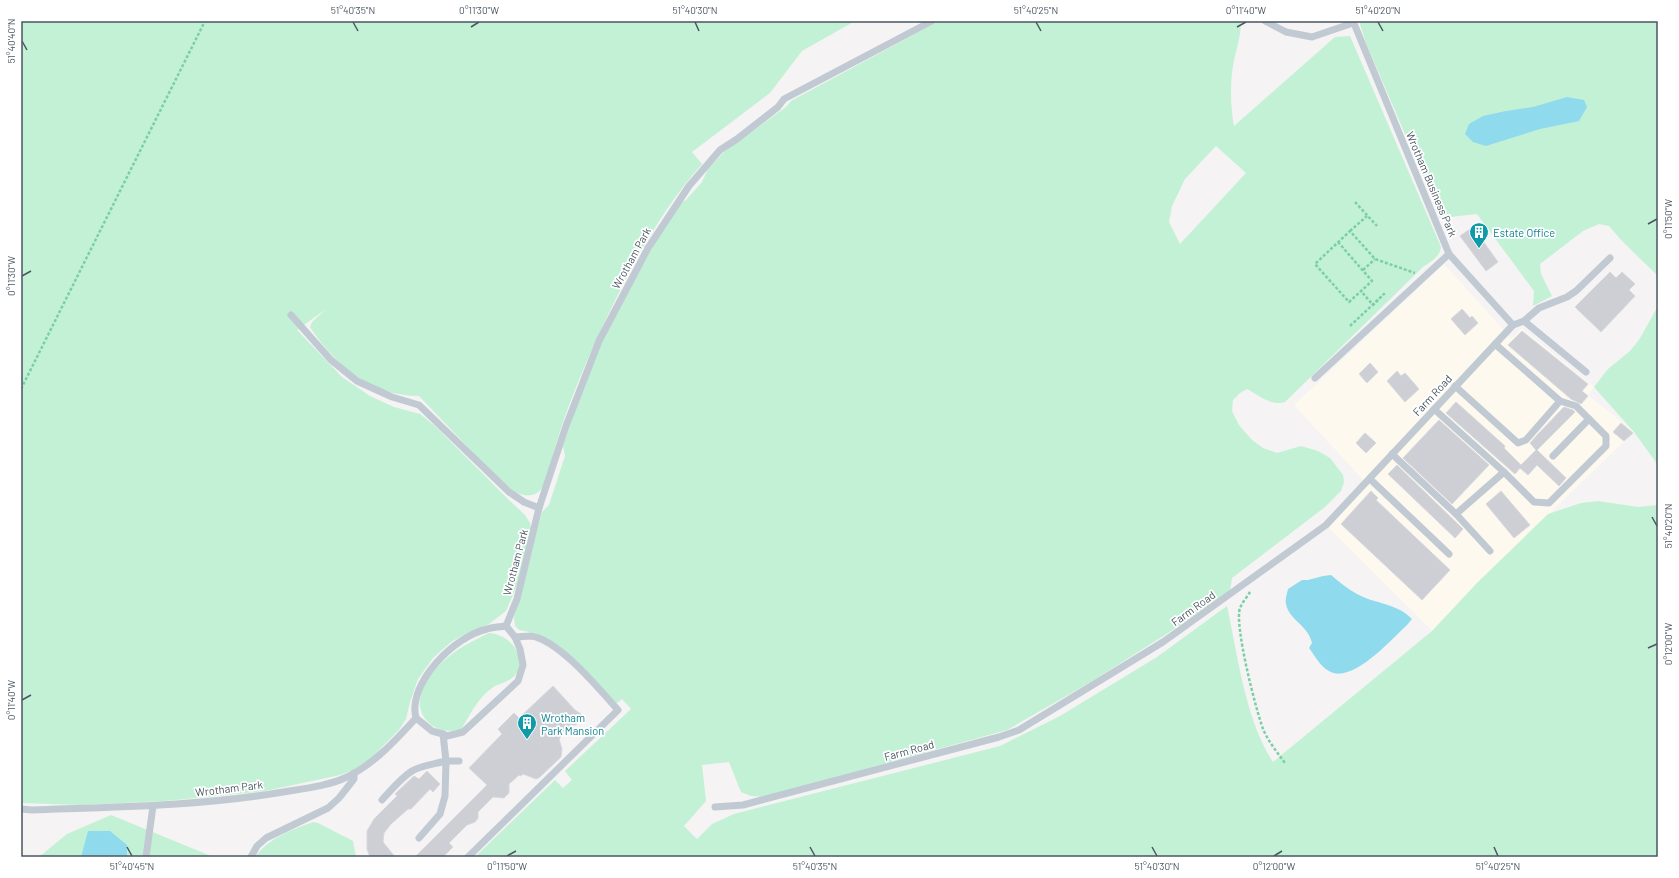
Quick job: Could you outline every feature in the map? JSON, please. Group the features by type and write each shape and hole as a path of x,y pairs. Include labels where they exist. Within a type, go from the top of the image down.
{"lane":[{"name":"Wrotham Park","path":"506,626 517,599 539,508 566,426 599,341 648,248 689,186 720,150 778,107 784,99 932,21"},
{"path":"1265,21 1286,32 1312,37 1353,22"},
{"name":"Wrotham Business Park","path":"1315,378 1449,254 1353,22"},
{"path":"1449,254 1513,325 1524,321 1539,308 1568,297 1610,258"},
{"path":"291,315 331,360 357,381 392,397 419,405 508,492 524,502 539,508"},
{"path":"1524,321 1586,372"},
{"name":"Farm Road","path":"715,807 743,805 999,737 1019,730 1169,638 1326,525 1513,325"},
{"path":"1434,409 1504,472 1534,502 1549,503 1606,446 1606,436 1576,406 1560,401 1495,344"},
{"path":"1455,386 1518,443 1526,440 1560,401"},
{"path":"1553,456 1589,419"},
{"path":"1392,454 1456,514 1490,551"},
{"path":"1456,514 1504,472"},
{"path":"1370,479 1449,554"},
{"path":"506,626 516,637 523,665 518,681 463,732 447,736 432,731 416,718 414,712 415,699 422,681 433,666 447,652 464,640 486,629 506,626"},
{"path":"468,857 618,710 590,679 553,645 532,636 516,637"},
{"name":"Wrotham Park","path":"21,809 32,810 153,806 239,799 312,787 346,777 368,765 416,718"},
{"path":"419,838 440,814 445,796 446,761 443,734"},
{"path":"382,800 391,789 412,771 428,765 446,761 459,761"},
{"path":"251,857 257,846 266,838 328,808 339,798 354,779 354,773"},
{"path":"146,857 153,806"}],"path":[{"path":"21,389 205,21"},
{"path":"1355,202 1377,226"},
{"path":"1338,242 1372,281 1349,302 1315,264 1338,242 1367,216"},
{"path":"1350,231 1375,259 1425,276"},
{"path":"1363,270 1375,259"},
{"path":"1350,326 1384,294 1372,304 1361,291"},
{"path":"1252,590 1240,608 1243,644 1258,716 1270,742 1285,762"}],"shaded area":[{"path":"1444,264 1512,339 1522,328 1594,387 1588,395 1634,432 1477,583 1432,631 1326,525 1365,482 1294,405"}],"green space":[{"path":"21,21 855,21 802,51 770,93 692,152 702,164 679,192 659,221 641,251 599,333 564,419 545,483 537,493 527,496 516,493 506,487 419,396 402,395 385,391 356,376 343,366 320,341 310,327 312,322 326,309 297,330 342,377 370,396 394,407 420,414 435,426 525,515 530,523 532,532 520,578 506,611 489,624 465,634 451,642 433,658 418,679 406,719 399,730 372,757 355,769 340,775 265,791 165,801 80,805 21,803"},
{"path":"939,21 1241,21 1231,80 1231,100 1234,126 1335,37 1350,36 1441,247 1439,254 1434,259 1423,267 1285,402 1275,403 1247,389 1233,400 1232,411 1239,425 1252,440 1263,448 1277,453 1301,446 1318,451 1330,458 1343,475 1344,482 1341,491 1325,507 1232,578 1230,591 1168,633 1089,683 1007,730 764,797 751,796 741,792 729,762 702,765 706,801 684,826 697,839 712,824 734,814 1000,746 1060,716 1157,657 1227,606 1249,707 1263,745 1273,762 1432,631 1477,583 1548,514 1581,503 1598,501 1638,507 1658,505 1658,857 475,857 555,780 563,788 572,780 565,771 631,709 622,699 616,704 558,645 535,633 519,630 515,626 514,617 542,512 549,505 565,456 563,446 588,374 608,330 653,245 678,204 686,200 702,182 708,169 725,151 786,107 791,101","holes":["1216,146 1246,173 1180,244 1169,222 1172,206 1185,179"]},
{"path":"1359,21 1658,21 1658,276 1622,241 1609,226 1599,224 1583,231 1540,264 1541,274 1552,296 1533,306 1534,291 1477,214 1441,218 1366,43"},
{"path":"1658,306 1658,465 1634,432 1594,387 1608,369 1630,351 1639,340"},
{"path":"489,633 496,634 509,641 518,653 520,660 516,674 508,681 492,688 482,697 461,730 447,731 434,727 427,721 421,711 420,701 422,690 427,680 442,662 451,655"},
{"path":"111,815 212,857 39,857 67,834"},
{"path":"313,822 318,823 353,841 356,857 255,857 267,844 281,835"}],"water":[{"path":"1567,97 1584,100 1587,107 1579,121 1540,129 1486,146 1473,142 1465,134 1469,124 1483,116 1533,107"},
{"path":"1331,575 1357,594 1400,610 1412,619 1370,659 1359,667 1348,672 1338,674 1329,671 1318,661 1309,648 1312,643 1310,637 1288,610 1286,602 1288,589 1302,580"},
{"path":"88,831 110,831 127,845 127,857 81,857"}],"building":[{"name":"Estate Office","path":"1473,227 1498,262 1486,271 1460,236"},
{"path":"1610,272 1616,278 1622,272 1635,284 1629,290 1635,296 1601,332 1575,307"},
{"path":"1462,309 1470,318 1472,316 1478,323 1465,335 1451,319"},
{"path":"1522,331 1588,384 1582,391 1588,396 1581,404 1571,399 1508,345"},
{"path":"1370,363 1378,372 1367,383 1359,374"},
{"path":"1397,371 1401,376 1405,373 1419,389 1405,402 1387,381"},
{"path":"1456,402 1505,446 1504,448 1521,465 1536,450 1530,443 1539,433 1564,407 1573,410 1575,412 1537,450 1566,478 1559,486 1537,465 1528,475 1520,468 1515,474 1446,413"},
{"path":"1439,420 1489,465 1452,504 1403,458"},
{"path":"1621,423 1633,433 1624,441 1613,432"},
{"path":"1365,433 1376,443 1366,453 1356,443"},
{"path":"1397,465 1463,529 1455,538 1388,474"},
{"path":"1371,491 1378,498 1376,500 1450,570 1422,600 1341,524"},
{"path":"1501,491 1530,525 1514,538 1486,504"},
{"name":"Wrotham Park Mansion","path":"553,686 575,710 581,714 582,719 576,725 570,725 559,735 561,737 559,739 562,749 561,757 540,777 536,779 523,774 521,776 519,775 509,784 509,793 504,798 493,797 478,812 478,818 475,822 467,825 449,843 453,847 443,857 415,857 487,785 469,768 502,734 498,729 514,713 519,718"},
{"path":"427,771 440,784 433,792 430,789 411,809 408,809 391,824 384,833 383,842 395,857 370,857 367,849 367,831 374,819 397,796 395,794 414,776 419,779"}],"place":[{"name":"Estate Office","path":"1479,249"},
{"name":"Wrotham Park Mansion","path":"527,740"}]}
